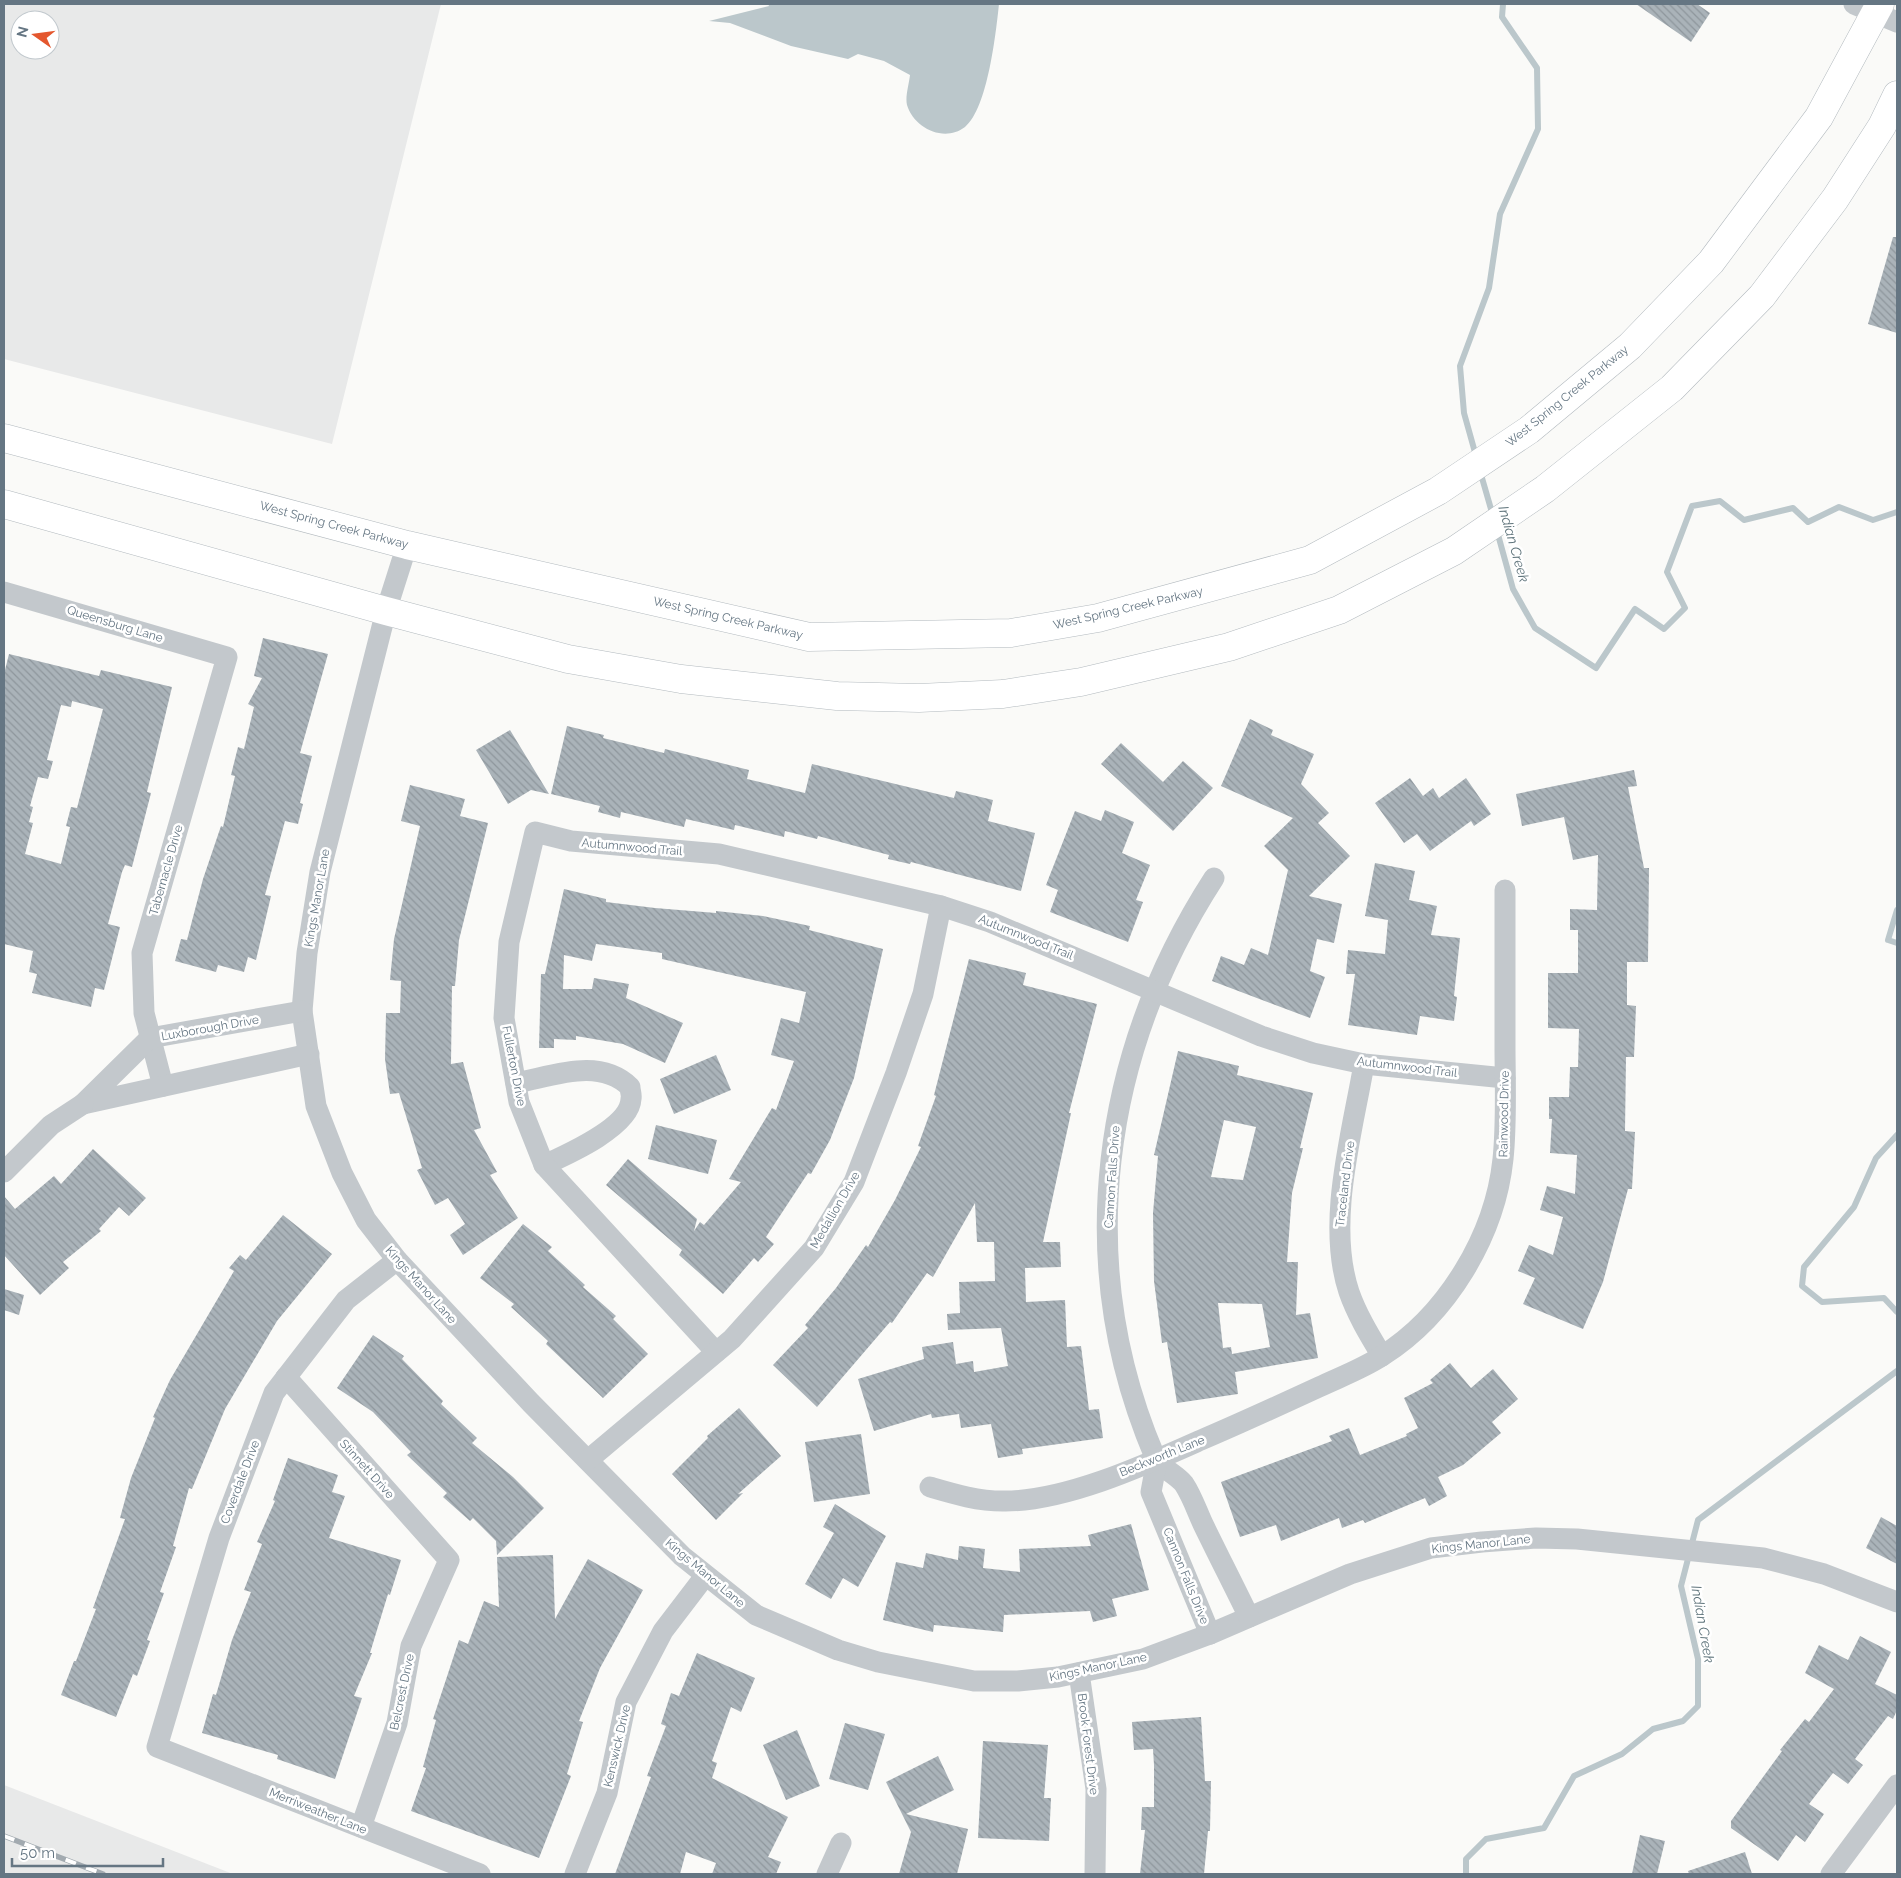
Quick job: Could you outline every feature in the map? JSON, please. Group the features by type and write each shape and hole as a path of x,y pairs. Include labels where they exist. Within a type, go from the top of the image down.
{"main road":[{"name":"West Spring Creek Parkway","path":"4,438 407,545 809,637 1011,633 1098,618 1310,560 1438,491 1529,430 1630,346 1711,262 1818,117 1877,11"},
{"path":"4,504 386,611 568,659 682,679 837,696 918,698 1003,694 1081,682 1229,647 1339,610 1454,551 1545,489 1672,388 1762,296 1835,200 1882,126 1897,95"}],"street":[{"name":"Kings Manor Lane","path":"407,545 386,611 320,872 307,953 302,1011 316,1106 342,1173 366,1220 397,1260 682,1556 756,1615 829,1647 878,1662 974,1681 1018,1681 1079,1673 1143,1659 1210,1634 1350,1574 1431,1548 1536,1538 1577,1539 1763,1558 1824,1574 1897,1602"},
{"name":"Queensburg Lane","path":"4,592 226,657"},
{"name":"Tabernacle Drive","path":"163,1086 144,1013 142,953 226,657"},
{"name":"Autumnwood Trail","path":"535,832 571,841 719,854 941,906 990,922 1261,1036 1312,1053 1364,1064 1505,1078"},
{"name":"Fullerton Drive","path":"535,832 509,942 504,1018 520,1102 544,1165 716,1352"},
{"name":"Cannon Falls Drive","path":"1214,878 1199,902 1155,991 1128,1068 1118,1110 1111,1156 1107,1228 1112,1304 1120,1350 1132,1396 1157,1460 1183,1484 1249,1617"},
{"name":"Rainwood Drive","path":"1382,1356 1402,1342 1437,1308 1454,1286 1480,1238 1503,1162 1505,890"},
{"name":"Medallion Drive","path":"588,1460 732,1339 814,1248 854,1182 896,1073 923,994 941,906"},
{"name":"Luxborough Drive","path":"4,1172 50,1125 83,1104 150,1038 302,1011"},
{"name":"Luxborough Drive","path":"83,1104 309,1054"},
{"name":"Traceland Drive","path":"1364,1064 1343,1189 1339,1242 1348,1291 1356,1312 1382,1356"},
{"path":"516,1083 584,1070 598,1070 612,1074 630,1087 632,1100 624,1114 596,1141 544,1165"},
{"name":"Coverdale Drive","path":"157,1747 218,1538 274,1393 346,1300 397,1260"},
{"name":"Beckworth Lane","path":"930,1487 984,1500 1039,1499 1074,1490 1157,1460 1263,1413 1382,1356"},
{"name":"Stinnett Drive","path":"286,1377 449,1560"},
{"name":"Cannon Falls Drive","path":"1157,1460 1151,1492 1210,1634"},
{"name":"Belcrest Drive","path":"361,1827 397,1722 411,1646 449,1560"},
{"name":"Kenswick Drive","path":"575,1874 606,1793 626,1702 663,1631 706,1576"},
{"name":"Brook Forest Drive","path":"1079,1673 1096,1789 1095,1874"},
{"name":"Merriweather Lane","path":"157,1747 480,1874"},
{"path":"1830,1874 1897,1786"},
{"path":"827,1874 840,1843"}],"shaded area":[{"path":"4,4 441,4 332,444 4,359"},
{"path":"768,4 999,4 989,69 980,104 965,127 957,132 948,134 931,131 916,120 907,105 910,75 884,61 858,54 848,59 791,46 730,23 709,21 769,6"},
{"path":"4,1785 233,1874 4,1874"}],"building":[{"path":"1636,4 1697,4 1710,13 1691,42"},
{"path":"1893,237 1897,237 1897,333 1868,324"},
{"path":"263,638 328,654 300,753 312,756 300,803 303,804 298,824 285,821 265,895 271,896 256,960 248,957 244,972 218,965 216,972 175,961 181,939 187,940 203,879 221,826 223,827 235,776 231,775 238,747 244,749 254,707 248,704 262,678 254,676"},
{"path":"9,654 99,676 101,670 172,687 147,792 151,793 132,867 125,865 122,872 108,924 120,927 104,990 95,988 91,1007 32,993 37,974 29,972 33,951 4,944 4,674","holes":["72,701 103,709 77,808 71,807 66,826 70,827 61,864 25,854 33,823 29,822 33,807 30,806 38,777 48,779 53,761 47,760 61,705 71,707"]},
{"path":"1250,719 1273,730 1271,735 1314,754 1301,784 1329,813 1318,823 1350,856 1309,896 1342,904 1334,943 1317,939 1310,971 1325,977 1310,1018 1212,981 1221,956 1244,965 1251,948 1268,955 1288,870 1264,846 1293,818 1221,786"},
{"path":"567,726 604,735 603,738 664,753 665,749 749,770 747,779 805,793 812,764 954,798 956,791 993,800 988,821 1035,833 1021,891 911,862 910,864 888,859 889,855 818,836 817,839 785,831 784,837 735,825 734,830 686,819 684,827 621,812 620,818 598,812 600,806 551,794"},
{"path":"510,730 549,794 531,790 508,804 476,750"},
{"path":"1121,743 1163,782 1183,761 1213,788 1173,831 1101,764"},
{"path":"1634,770 1637,786 1628,787 1644,868 1649,868 1648,962 1627,962 1627,1005 1636,1006 1634,1057 1626,1057 1625,1131 1635,1132 1632,1189 1628,1189 1603,1282 1583,1329 1523,1304 1535,1278 1518,1271 1529,1245 1553,1255 1563,1217 1540,1210 1547,1186 1575,1194 1577,1155 1550,1153 1552,1119 1549,1119 1549,1097 1569,1097 1570,1067 1578,1067 1579,1029 1548,1028 1548,973 1578,973 1578,930 1570,930 1570,909 1597,910 1598,855 1573,860 1564,817 1522,826 1516,794"},
{"path":"1410,778 1423,796 1433,788 1439,798 1466,778 1491,814 1474,826 1471,821 1430,851 1417,834 1404,843 1375,803"},
{"path":"410,785 465,799 460,816 488,823 459,940 455,986 452,986 451,1064 463,1062 481,1128 474,1130 497,1172 490,1175 518,1218 463,1255 450,1235 465,1224 448,1198 435,1205 417,1170 422,1168 399,1093 390,1094 385,1059 386,1013 400,1013 401,981 390,980 394,939 420,826 401,821"},
{"path":"1105,810 1134,822 1122,853 1150,865 1136,900 1143,902 1128,942 1050,912 1058,890 1046,885 1075,811 1101,821"},
{"path":"1375,863 1415,871 1409,900 1437,906 1431,935 1460,938 1454,996 1457,997 1454,1021 1420,1016 1417,1035 1348,1025 1355,974 1346,974 1348,950 1385,954 1388,920 1365,916"},
{"path":"564,889 606,899 606,902 655,908 716,913 716,911 763,916 810,926 809,930 883,949 854,1078 830,1140 811,1174 808,1173 766,1237 774,1244 758,1262 754,1258 723,1294 679,1255 682,1250 606,1185 628,1159 697,1219 694,1231 700,1222 704,1225 741,1182 729,1179 772,1108 776,1110 794,1061 771,1055 781,1018 799,1023 806,992 662,959 662,953 596,944 592,961 564,955 563,989 592,989 594,978 629,984 626,998 683,1023 665,1063 623,1044 576,1036 576,1040 554,1039 554,1048 539,1048 541,974 545,974"},
{"path":"969,959 1026,973 1023,985 1097,1004 1069,1113 1071,1113 1043,1242 1060,1242 1061,1267 1025,1268 1026,1302 1065,1300 1067,1347 1081,1346 1089,1410 1099,1409 1103,1438 1022,1449 1023,1454 998,1458 991,1424 961,1428 959,1414 932,1418 931,1414 874,1431 858,1379 924,1359 922,1347 953,1342 956,1364 973,1361 974,1372 1008,1366 1001,1328 948,1330 947,1314 960,1313 959,1282 995,1281 994,1242 977,1242 975,1203 933,1277 927,1273 892,1323 890,1322 817,1407 773,1365 808,1328 805,1325 836,1288 866,1245 868,1247 895,1200 921,1147 918,1146 936,1096 934,1095"},
{"path":"1178,1051 1239,1066 1237,1075 1313,1093 1300,1148 1303,1148 1292,1193 1287,1262 1298,1262 1296,1315 1310,1313 1318,1358 1235,1372 1238,1394 1177,1403 1167,1342 1162,1343 1154,1281 1153,1213 1158,1156 1154,1155","holes":["1224,1120 1256,1127 1243,1180 1211,1177","1218,1303 1262,1304 1270,1347 1232,1354 1231,1347 1223,1348"]},
{"path":"716,1055 731,1090 674,1114 660,1079"},
{"path":"656,1125 717,1140 708,1174 648,1159"},
{"path":"93,1149 146,1198 129,1216 119,1207 99,1229 101,1231 63,1262 69,1268 40,1295 4,1255 4,1196 15,1209 54,1176 61,1184"},
{"path":"283,1215 332,1254 277,1321 225,1409 192,1489 189,1488 173,1546 176,1547 160,1592 164,1593 147,1640 150,1641 137,1676 133,1674 116,1717 61,1695 96,1609 93,1608 125,1519 120,1518 131,1478 155,1418 153,1417 170,1380 234,1271 229,1268 240,1255 246,1260"},
{"path":"523,1224 552,1247 548,1251 585,1285 583,1287 616,1316 613,1319 648,1354 603,1398 546,1344 548,1341 511,1307 514,1304 480,1278"},
{"path":"4,1289 24,1295 19,1315 4,1310"},
{"path":"373,1335 404,1356 402,1359 443,1401 441,1404 477,1438 472,1443 513,1477 544,1508 497,1555 496,1541 473,1518 470,1521 443,1497 447,1493 407,1455 411,1452 373,1412 337,1388"},
{"path":"1450,1363 1471,1388 1493,1369 1518,1399 1492,1422 1501,1433 1463,1465 1438,1477 1447,1496 1429,1506 1425,1498 1365,1523 1363,1520 1342,1528 1339,1518 1281,1541 1276,1525 1240,1537 1221,1482 1332,1441 1329,1436 1349,1428 1360,1455 1407,1436 1406,1434 1418,1428 1404,1398 1433,1383 1430,1380"},
{"path":"739,1408 781,1456 738,1494 743,1493 716,1520 672,1474 708,1438 707,1436"},
{"path":"861,1434 870,1494 814,1502 805,1442"},
{"path":"288,1458 338,1475 332,1492 345,1496 329,1538 401,1560 390,1595 388,1594 370,1653 372,1653 354,1696 362,1698 335,1779 277,1759 278,1755 202,1733 213,1694 216,1695 232,1640 251,1592 244,1590 262,1544 257,1542 275,1501 273,1500"},
{"path":"835,1504 886,1536 858,1587 843,1578 831,1599 805,1584 834,1533 823,1527"},
{"path":"1881,1517 1897,1526 1897,1564 1866,1548"},
{"path":"1131,1524 1149,1590 1112,1599 1117,1616 1093,1622 1090,1611 1004,1615 1003,1632 934,1625 933,1632 883,1620 896,1562 923,1568 926,1553 958,1560 959,1546 985,1549 983,1568 1020,1572 1019,1549 1091,1546 1088,1535"},
{"path":"553,1555 555,1619 588,1559 643,1590 600,1668 579,1721 583,1722 567,1774 571,1776 539,1858 411,1811 426,1768 423,1767 436,1720 433,1719 459,1640 468,1644 484,1601 499,1607 497,1557"},
{"path":"1860,1636 1891,1652 1875,1684 1897,1695 1897,1710 1893,1719 1888,1716 1855,1759 1863,1765 1848,1784 1833,1773 1809,1804 1824,1814 1805,1842 1796,1835 1778,1861 1731,1828 1731,1821 1782,1751 1780,1750 1805,1719 1809,1722 1834,1689 1805,1673 1819,1645 1848,1660"},
{"path":"697,1653 755,1678 741,1712 731,1707 712,1761 717,1763 712,1778 788,1817 768,1857 781,1862 776,1874 712,1874 716,1863 686,1852 680,1874 615,1874 651,1777 647,1776 666,1726 661,1724 671,1693 679,1696"},
{"path":"1201,1717 1205,1781 1211,1781 1210,1831 1208,1831 1204,1874 1140,1874 1145,1830 1141,1830 1142,1807 1154,1807 1154,1765 1153,1749 1134,1750 1132,1722"},
{"path":"845,1723 885,1734 868,1790 829,1779"},
{"path":"797,1730 820,1786 786,1800 763,1745"},
{"path":"983,1741 1048,1745 1044,1798 1051,1798 1049,1841 978,1838"},
{"path":"938,1756 954,1790 906,1814 968,1829 957,1874 899,1874 911,1832 886,1782"},
{"path":"1640,1835 1665,1841 1657,1874 1632,1874"},
{"path":"1745,1852 1752,1874 1689,1874 1688,1871"}],"waterway":[{"name":"Indian Creek","path":"1476,456 1464,413 1460,366 1489,288 1500,214 1538,129 1537,68 1502,17 1503,4"},
{"name":"Indian Creek","path":"1480,471 1493,516"},
{"name":"Indian Creek","path":"1497,531 1513,589 1535,628 1596,668 1635,609 1664,629 1685,608 1667,572 1692,506 1720,501 1744,520 1793,508 1808,522 1839,507 1873,520 1897,512"},
{"name":"Indian Creek","path":"1897,910 1888,940 1897,943"},
{"name":"Indian Creek","path":"1897,1135 1876,1158 1854,1207 1804,1267 1802,1286 1822,1302 1884,1298 1897,1312"},
{"name":"Indian Creek","path":"1466,1874 1466,1859 1486,1839 1544,1828 1574,1776 1622,1754 1653,1729 1683,1721 1698,1706 1698,1659 1681,1586 1698,1520 1897,1371"}],"railway":[{"path":"4,1836 103,1874"}]}
